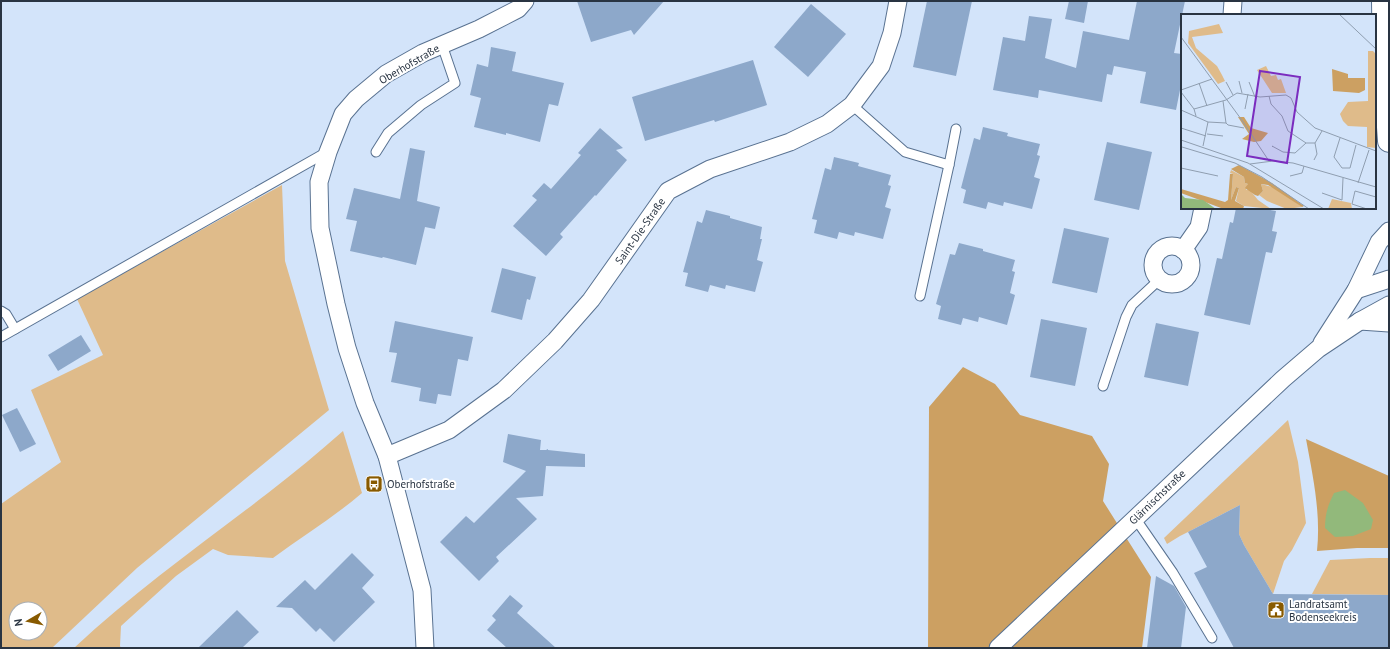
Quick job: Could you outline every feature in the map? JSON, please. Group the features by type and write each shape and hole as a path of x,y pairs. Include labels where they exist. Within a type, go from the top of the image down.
{"main road":[{"path":"1383,1 1389,141"}],"street":[{"name":"Oberhofstraße","path":"425,648 422,590 388,456 365,403 347,348 336,304 320,228 319,182 328,152 343,114 356,99 386,74 423,53 479,29 518,9 525,1"},
{"name":"Saint-Die-Straße","path":"388,456 449,430 504,390 555,341 590,300 668,191 710,169 790,142 827,124 852,105 881,66 892,33 898,1"},
{"path":"1232,14 1233,1"},
{"path":"1183,250 1199,226 1202,209"},
{"name":"Glärnischstraße","path":"1318,349 1356,290 1379,242 1389,231"},
{"path":"1170,246 1178,247 1183,250 1189,258 1190,264 1188,274 1184,279 1177,282 1166,282 1160,279 1155,273 1153,267 1153,260 1156,254 1164,247 1170,246"},
{"path":"1356,290 1389,279"},
{"name":"Glärnischstraße","path":"998,648 1283,378 1318,349 1360,321 1389,305"},
{"path":"1360,321 1389,323"}],"lane":[{"path":"376,152 388,133 421,106 455,83 442,45"},
{"path":"852,105 905,152 949,165"},
{"path":"920,296 956,129"},
{"path":"1,337 328,152"},
{"path":"1103,386 1126,317 1132,305 1160,279"},
{"path":"1,311 6,314 15,329"},
{"path":"1135,518 1173,573 1212,638"}],"shaded area":[{"path":"282,185 285,261 329,410 137,568 52,648 1,648 1,504 61,462 31,390 103,355 77,299"},
{"path":"963,367 995,384 1020,415 1092,436 1109,464 1103,501 1151,577 1142,648 928,648 929,407"},
{"path":"1288,420 1298,462 1306,523 1292,550 1284,561 1273,594 1239,534 1240,505 1167,544 1164,538"},
{"path":"343,431 362,493 351,502 273,558 228,555 213,549 176,576 121,626 121,648 74,648 145,587 278,485"},
{"path":"1306,439 1389,476 1389,548 1357,548 1317,551 1317,509 1314,481"},
{"path":"1345,490 1363,503 1373,520 1371,529 1353,536 1335,537 1325,528 1326,514 1334,493"},
{"path":"1389,558 1389,595 1312,594 1330,560"}],"building":[{"path":"577,1 664,1 634,35 631,30 591,42"},
{"path":"927,1 972,1 956,76 913,67"},
{"path":"1069,1 1088,1 1084,23 1065,19"},
{"path":"1137,1 1185,1 1181,14 1174,53 1181,54 1181,90 1176,110 1140,103 1146,72 1114,66 1112,75 1107,74 1102,102 1039,90 1038,98 993,90 1003,37 1025,41 1029,16 1052,19 1045,58 1076,68 1083,31 1129,40"},
{"path":"811,4 846,34 808,77 774,47"},
{"path":"491,47 516,52 512,71 564,83 558,106 549,104 540,142 506,133 506,135 474,127 481,98 470,95 477,64 488,67"},
{"path":"753,60 767,105 715,122 714,120 645,141 632,97"},
{"path":"983,127 1008,133 1007,136 1040,144 1037,155 1040,156 1034,177 1040,179 1032,209 1004,202 1003,206 988,202 986,209 963,203 966,190 961,188 974,138 980,140"},
{"path":"600,128 623,148 616,150 627,160 560,234 563,237 546,256 513,226 537,200 532,196 544,183 551,189 581,155 578,153"},
{"path":"1107,142 1152,152 1139,210 1094,200"},
{"path":"410,148 425,151 417,201 440,207 435,229 425,227 416,265 350,251 357,221 346,219 354,188 400,199"},
{"path":"834,157 859,163 858,166 891,175 888,185 891,186 885,207 891,209 883,239 855,232 854,236 839,232 837,239 814,233 817,220 812,219 825,168 831,170"},
{"path":"1236,209 1265,209 1276,211 1272,231 1277,232 1272,253 1266,252 1250,325 1204,315 1217,258 1222,259 1230,222 1233,223"},
{"path":"706,210 730,216 730,218 762,227 760,239 762,239 757,260 763,262 755,292 726,285 725,289 710,285 708,292 685,286 688,273 683,272 697,221 702,223"},
{"path":"1064,228 1109,238 1097,293 1052,283"},
{"path":"959,243 983,249 983,251 1015,260 1012,271 1015,272 1010,293 1015,295 1007,325 979,317 978,322 963,318 961,325 938,319 941,306 936,304 950,254 955,255"},
{"path":"502,268 536,277 530,300 527,299 522,320 491,312"},
{"path":"1041,319 1087,328 1075,386 1030,377"},
{"path":"395,321 473,337 468,361 458,359 451,396 438,394 436,404 419,401 421,388 391,382 397,353 389,352"},
{"path":"1156,323 1199,332 1188,386 1144,377"},
{"path":"81,335 91,351 58,371 48,355"},
{"path":"17,408 36,444 20,452 2,415"},
{"path":"508,434 541,440 540,450 548,449 585,454 585,467 546,466 543,496 516,498 537,519 496,557 499,561 479,581 440,542 466,516 474,523 526,471 503,462"},
{"path":"1240,505 1239,534 1273,594 1389,595 1389,648 1234,648 1194,573 1207,567 1188,532"},
{"path":"352,553 374,575 362,588 375,602 334,642 320,628 316,632 292,608 276,607 305,580 315,590"},
{"path":"1156,576 1174,586 1186,607 1181,648 1147,648"},
{"path":"510,595 523,606 517,613 556,648 507,648 487,630 496,620 492,616"},
{"path":"237,610 259,632 242,648 198,648"}],"place":[{"name":"Oberhofstraße","path":"374,484"},
{"name":"Landratsamt Bodenseekreis","path":"1276,610"}]}
